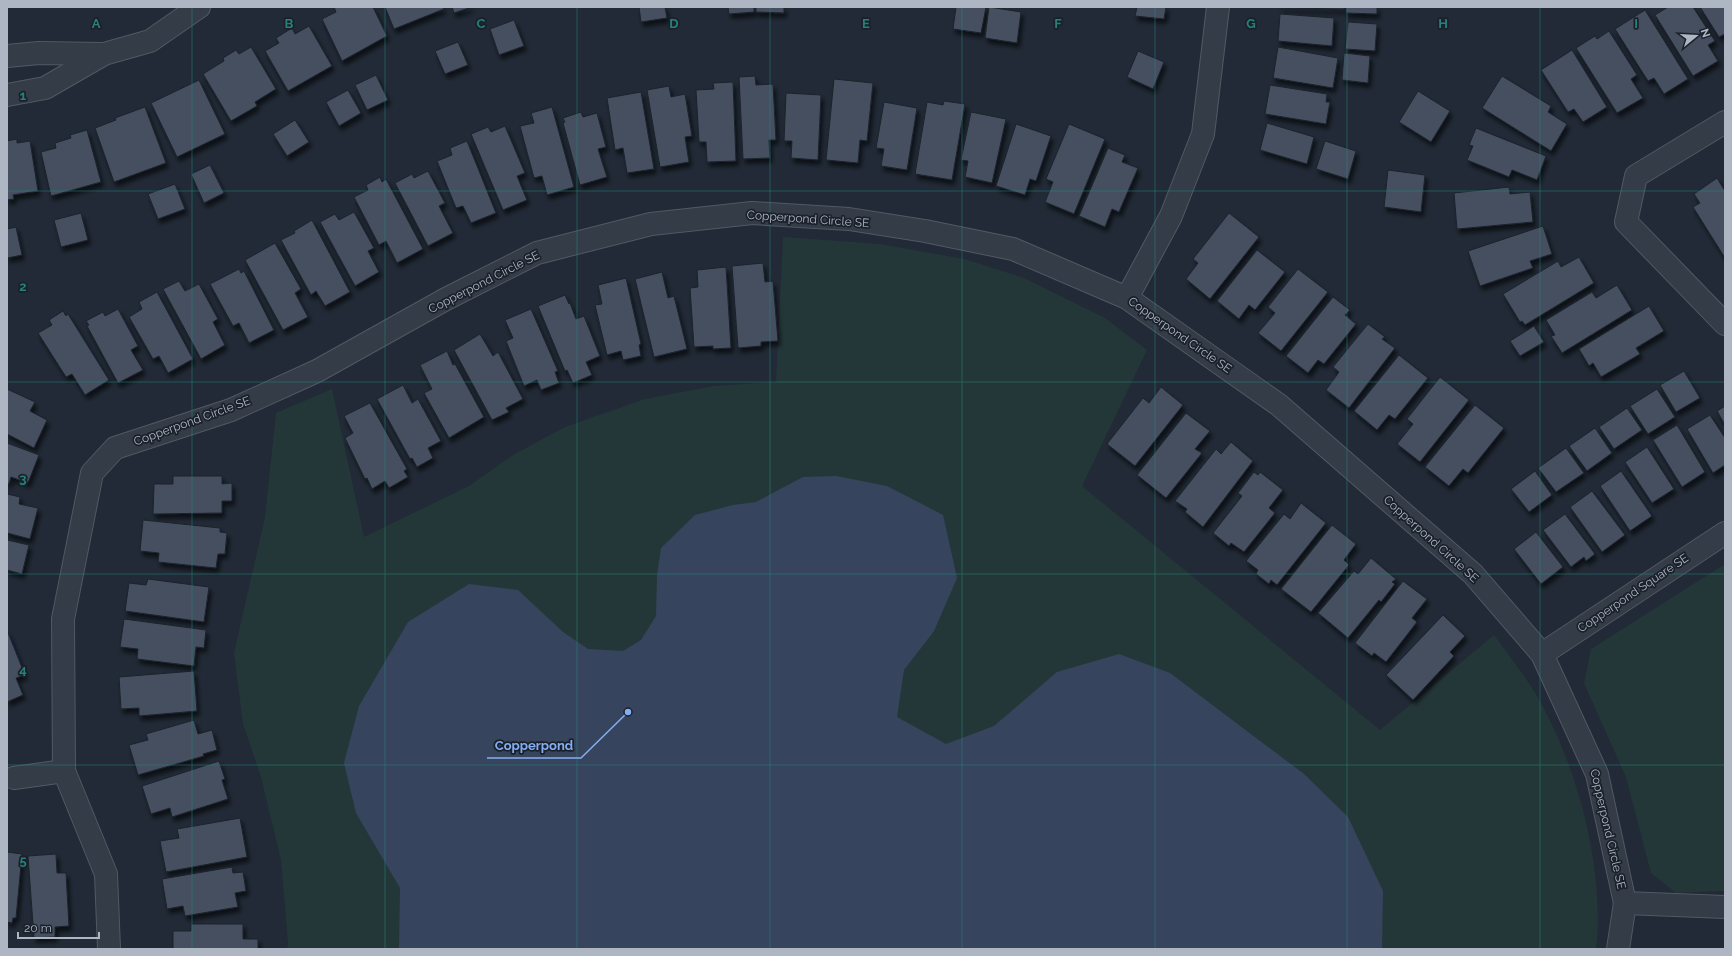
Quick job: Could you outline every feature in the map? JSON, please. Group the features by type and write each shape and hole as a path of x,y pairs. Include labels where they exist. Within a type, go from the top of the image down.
{"street":[{"path":"7,95 45,88 104,54 150,40 199,7"},
{"path":"1127,298 1171,216 1203,134 1218,7"},
{"path":"7,56 39,52 104,54"},
{"path":"1725,122 1636,176 1626,222 1725,324"},
{"name":"Copperpond Circle SE","path":"109,949 106,874 64,771 63,620 92,473 115,448 231,410 317,371 446,299 537,253 651,224 752,213 849,219 926,231 1013,249 1127,298 1279,405 1473,574 1542,654 1596,774 1625,903 1618,949"},
{"name":"Copperpond Square SE","path":"1542,654 1703,546 1725,533"},
{"path":"14,778 64,771"},
{"path":"1625,903 1725,907"}],"shaded area":[{"path":"783,237 880,244 964,259 1024,278 1105,318 1147,350 1082,486 1380,730 1494,635 1526,678 1542,705 1567,761 1578,792 1593,856 1597,888 1598,919 1596,949 287,949 288,943 281,860 261,777 243,724 234,653 265,517 276,413 332,389 364,537 469,486 513,455 565,427 645,399 714,386 776,382"},
{"path":"1725,564 1725,891 1676,893 1651,873 1626,777 1584,683 1591,649"}],"water":[{"path":"836,476 887,486 943,515 957,578 934,631 904,670 897,717 946,744 994,726 1057,672 1119,654 1170,673 1304,774 1348,817 1383,891 1382,949 399,949 400,888 356,813 344,763 359,706 408,622 469,584 518,590 563,632 588,649 623,651 641,640 656,616 657,576 661,548 695,515 733,505 756,502 803,477"}],"building":[{"path":"334,7 373,7 387,36 342,61 322,19 336,12"},
{"path":"385,7 443,7 444,9 394,29"},
{"path":"452,7 472,7 454,13"},
{"path":"639,7 665,7 667,18 641,22"},
{"path":"728,7 754,7 754,12 729,14"},
{"path":"756,7 784,7 784,13 756,12"},
{"path":"956,7 986,7 981,33 953,29"},
{"path":"989,7 1021,12 1017,43 985,38"},
{"path":"1137,7 1166,7 1164,19 1135,16"},
{"path":"1344,7 1344,9 1280,8"},
{"path":"1346,7 1377,7 1377,14 1346,13"},
{"path":"1668,7 1693,7 1715,41 1708,45 1718,61 1693,76 1655,15"},
{"path":"1700,7 1725,7 1725,34 1719,37"},
{"path":"1645,10 1688,79 1664,94 1654,78 1648,81 1615,29"},
{"path":"1280,14 1334,18 1332,46 1278,41"},
{"path":"514,20 524,46 499,55 490,29"},
{"path":"1348,22 1377,24 1375,51 1345,49"},
{"path":"309,26 332,66 288,91 265,51 279,43 276,38 292,28 295,34"},
{"path":"1609,31 1637,75 1631,79 1643,98 1617,113 1576,48 1595,36 1597,39"},
{"path":"458,42 468,65 445,74 435,51"},
{"path":"251,47 276,89 255,102 257,106 231,121 203,74 224,61 223,58 236,50 239,54"},
{"path":"1278,47 1338,58 1333,88 1273,78"},
{"path":"1572,50 1607,107 1583,122 1574,109 1568,112 1541,70"},
{"path":"1138,51 1164,62 1153,89 1127,77"},
{"path":"1344,53 1370,56 1368,83 1342,80"},
{"path":"376,75 388,100 367,110 355,85"},
{"path":"755,76 756,85 773,84 776,140 769,140 770,158 743,159 739,77"},
{"path":"1502,76 1551,106 1548,112 1567,124 1551,151 1482,108"},
{"path":"834,79 873,83 867,141 860,140 858,163 826,160"},
{"path":"199,80 225,134 177,157 151,103"},
{"path":"733,82 736,161 707,162 706,142 699,142 696,90 714,89 713,83"},
{"path":"1270,85 1327,94 1326,102 1330,102 1326,124 1265,114"},
{"path":"669,86 671,97 685,94 692,136 685,137 689,162 660,167 647,90"},
{"path":"348,90 361,113 339,126 326,102"},
{"path":"1418,91 1450,111 1431,142 1399,122"},
{"path":"641,92 654,169 627,173 623,148 615,150 607,98"},
{"path":"786,93 821,95 818,160 791,158 792,141 784,141"},
{"path":"944,101 965,104 952,180 915,174 927,102 943,105"},
{"path":"884,102 917,108 907,170 881,166 884,149 876,148"},
{"path":"145,107 166,163 114,182 95,128 116,120 115,118"},
{"path":"552,107 574,187 547,195 542,176 534,178 520,126 534,123 531,113"},
{"path":"581,112 583,117 597,113 606,147 598,149 607,177 580,185 563,123 565,122 563,118"},
{"path":"971,112 1006,119 992,183 965,177 968,161 961,160"},
{"path":"295,120 309,142 287,156 273,134"},
{"path":"1267,123 1314,137 1307,164 1260,150"},
{"path":"1016,124 1051,136 1036,181 1030,179 1025,195 996,186"},
{"path":"1069,124 1105,139 1074,214 1045,202 1053,182 1046,179"},
{"path":"505,126 525,173 517,176 527,200 503,210 471,134 488,127 491,132"},
{"path":"1476,128 1546,156 1537,180 1512,170 1509,177 1467,160 1473,146 1469,145"},
{"path":"87,130 101,182 51,196 41,152 56,148 55,143 71,138 70,135"},
{"path":"17,139 17,143 30,141 38,191 13,195 14,199 7,200 7,141"},
{"path":"467,141 496,213 471,223 463,206 456,208 437,161 452,155 450,148"},
{"path":"1325,141 1356,151 1348,179 1316,169"},
{"path":"1108,148 1125,155 1122,162 1138,168 1119,212 1112,209 1105,227 1079,216"},
{"path":"210,165 224,193 204,203 191,174"},
{"path":"1388,170 1425,175 1421,212 1384,207"},
{"path":"428,171 445,203 439,206 453,233 428,246 395,183 412,174 414,178"},
{"path":"380,177 382,182 386,179 423,249 397,263 386,241 379,245 354,197 368,190 366,185"},
{"path":"1717,178 1725,191 1725,258 1693,207 1700,203 1694,194"},
{"path":"175,184 185,209 158,219 148,194"},
{"path":"1509,187 1510,194 1530,192 1533,222 1457,229 1454,193"},
{"path":"354,212 374,248 368,251 379,272 355,286 320,222 335,214 339,220"},
{"path":"81,213 88,240 61,247 54,220"},
{"path":"1229,213 1259,237 1210,299 1186,279 1198,263 1193,259"},
{"path":"312,220 350,292 325,306 316,291 311,295 281,240 295,233 294,231"},
{"path":"1543,226 1552,254 1530,261 1533,268 1480,286 1468,251"},
{"path":"16,227 22,255 7,258 7,229"},
{"path":"275,243 301,289 295,293 308,317 283,330 245,260"},
{"path":"1257,250 1285,272 1255,310 1249,305 1239,319 1217,301"},
{"path":"1579,257 1594,283 1525,325 1522,321 1520,322 1503,294 1558,261 1561,267"},
{"path":"763,263 765,282 773,281 778,341 761,342 761,346 738,348 732,266"},
{"path":"726,267 731,348 713,349 713,346 694,347 690,288 698,287 697,270"},
{"path":"239,269 241,273 244,271 274,330 249,343 239,323 233,326 210,284"},
{"path":"1298,269 1328,292 1281,351 1258,333 1275,313 1268,307"},
{"path":"662,272 668,298 674,296 687,349 654,357 635,279"},
{"path":"626,278 641,344 639,345 641,356 623,360 621,351 607,355 595,305 602,304 598,285"},
{"path":"179,281 185,291 199,284 218,319 213,322 225,345 201,359 163,289"},
{"path":"1617,285 1632,310 1562,353 1551,336 1555,335 1546,320 1592,292 1596,298"},
{"path":"157,292 193,359 168,373 159,356 153,359 129,317 142,309 139,302"},
{"path":"565,295 569,304 570,303 576,319 584,316 600,356 586,362 592,375 573,383 567,370 565,371 538,306"},
{"path":"1333,297 1350,310 1345,315 1356,324 1324,364 1318,360 1308,373 1286,356"},
{"path":"1649,306 1664,331 1636,348 1640,354 1601,377 1593,363 1589,366 1579,349"},
{"path":"118,309 138,346 131,350 143,370 118,383 87,326 89,325 86,321 103,312 105,316"},
{"path":"531,309 558,371 555,372 559,383 541,390 537,380 524,386 506,341 513,338 505,320"},
{"path":"63,311 66,316 68,314 109,380 85,395 72,374 66,377 38,333 52,325 49,320"},
{"path":"1368,324 1385,337 1382,339 1395,348 1349,408 1326,390 1339,372 1333,367"},
{"path":"1534,326 1544,342 1520,356 1510,341"},
{"path":"480,334 493,356 498,352 523,399 506,408 509,412 492,420 454,350"},
{"path":"447,351 453,365 455,364 484,417 449,438 424,393 432,389 420,365"},
{"path":"1399,355 1428,378 1395,419 1389,415 1377,430 1354,411"},
{"path":"1684,371 1700,398 1676,412 1660,385"},
{"path":"1440,377 1469,400 1420,462 1397,444 1413,424 1407,419"},
{"path":"403,385 412,403 418,399 441,441 428,448 433,458 417,467 412,458 410,459 377,399"},
{"path":"1161,387 1183,405 1135,466 1107,444 1143,398 1149,403"},
{"path":"7,389 35,402 30,411 47,420 34,448 7,434"},
{"path":"1657,389 1675,417 1648,434 1630,406"},
{"path":"370,403 407,469 404,471 408,477 389,488 385,481 372,489 367,478 365,479 345,438 353,433 344,416"},
{"path":"1475,405 1504,428 1468,473 1463,469 1449,486 1425,467"},
{"path":"1725,406 1725,425 1717,411"},
{"path":"1627,408 1642,430 1614,449 1599,427"},
{"path":"1186,413 1210,431 1195,449 1202,453 1166,498 1137,475"},
{"path":"1710,415 1725,438 1725,465 1713,473 1687,429"},
{"path":"1677,425 1705,472 1682,487 1653,440"},
{"path":"1595,428 1612,453 1587,471 1569,446"},
{"path":"1231,442 1253,461 1203,527 1185,512 1187,509 1175,501 1216,449 1221,454"},
{"path":"7,443 39,455 28,483 11,477 9,484 7,483"},
{"path":"1647,447 1674,489 1652,503 1625,462"},
{"path":"1566,448 1584,473 1556,492 1538,468"},
{"path":"1535,471 1552,495 1529,512 1511,489"},
{"path":"1621,471 1652,516 1630,531 1600,486"},
{"path":"1254,472 1258,475 1260,472 1283,490 1269,508 1275,513 1244,552 1231,543 1229,546 1213,533 1242,496 1238,493"},
{"path":"173,476 222,476 222,484 232,483 232,501 222,501 222,513 153,514 154,484 173,484"},
{"path":"1592,491 1625,535 1602,552 1570,507"},
{"path":"7,494 20,497 19,504 38,508 30,539 7,533"},
{"path":"1301,503 1326,523 1277,585 1271,580 1269,584 1256,574 1258,570 1246,561 1284,514 1290,519"},
{"path":"1565,514 1595,554 1586,561 1584,557 1571,567 1543,530"},
{"path":"143,520 220,528 220,532 227,533 225,554 218,554 216,568 158,562 159,553 140,551"},
{"path":"1332,525 1356,544 1344,560 1349,565 1311,612 1281,589"},
{"path":"1536,532 1563,567 1541,584 1514,549"},
{"path":"7,540 29,545 22,574 7,570"},
{"path":"1371,558 1396,579 1392,582 1395,584 1381,602 1379,600 1348,638 1318,613 1354,571 1358,574"},
{"path":"148,579 209,587 204,622 125,611 129,583 146,585"},
{"path":"1403,581 1427,599 1412,618 1417,622 1386,662 1374,653 1372,656 1355,643"},
{"path":"1443,615 1465,636 1450,652 1454,656 1413,700 1386,675"},
{"path":"124,619 206,630 204,648 196,647 194,666 137,659 138,649 120,647"},
{"path":"7,630 25,675 16,678 23,695 7,702"},
{"path":"194,671 197,711 139,716 139,708 121,709 119,677"},
{"path":"194,720 198,734 212,730 217,750 203,754 204,756 138,775 129,745 148,740 146,734"},
{"path":"219,761 225,779 222,780 228,799 172,817 170,808 151,814 142,786"},
{"path":"240,818 247,857 166,872 160,841 179,838 177,829"},
{"path":"7,852 22,854 16,918 13,918 12,923 7,922"},
{"path":"56,854 57,873 66,873 69,926 55,927 55,937 34,938 28,856"},
{"path":"232,867 233,873 243,872 246,891 235,893 238,907 185,916 183,906 167,909 162,879"},
{"path":"191,924 243,924 243,939 258,939 258,949 173,949 173,931 191,931"}],"place":[{"name":"Copperpond","path":"628,712"}]}
